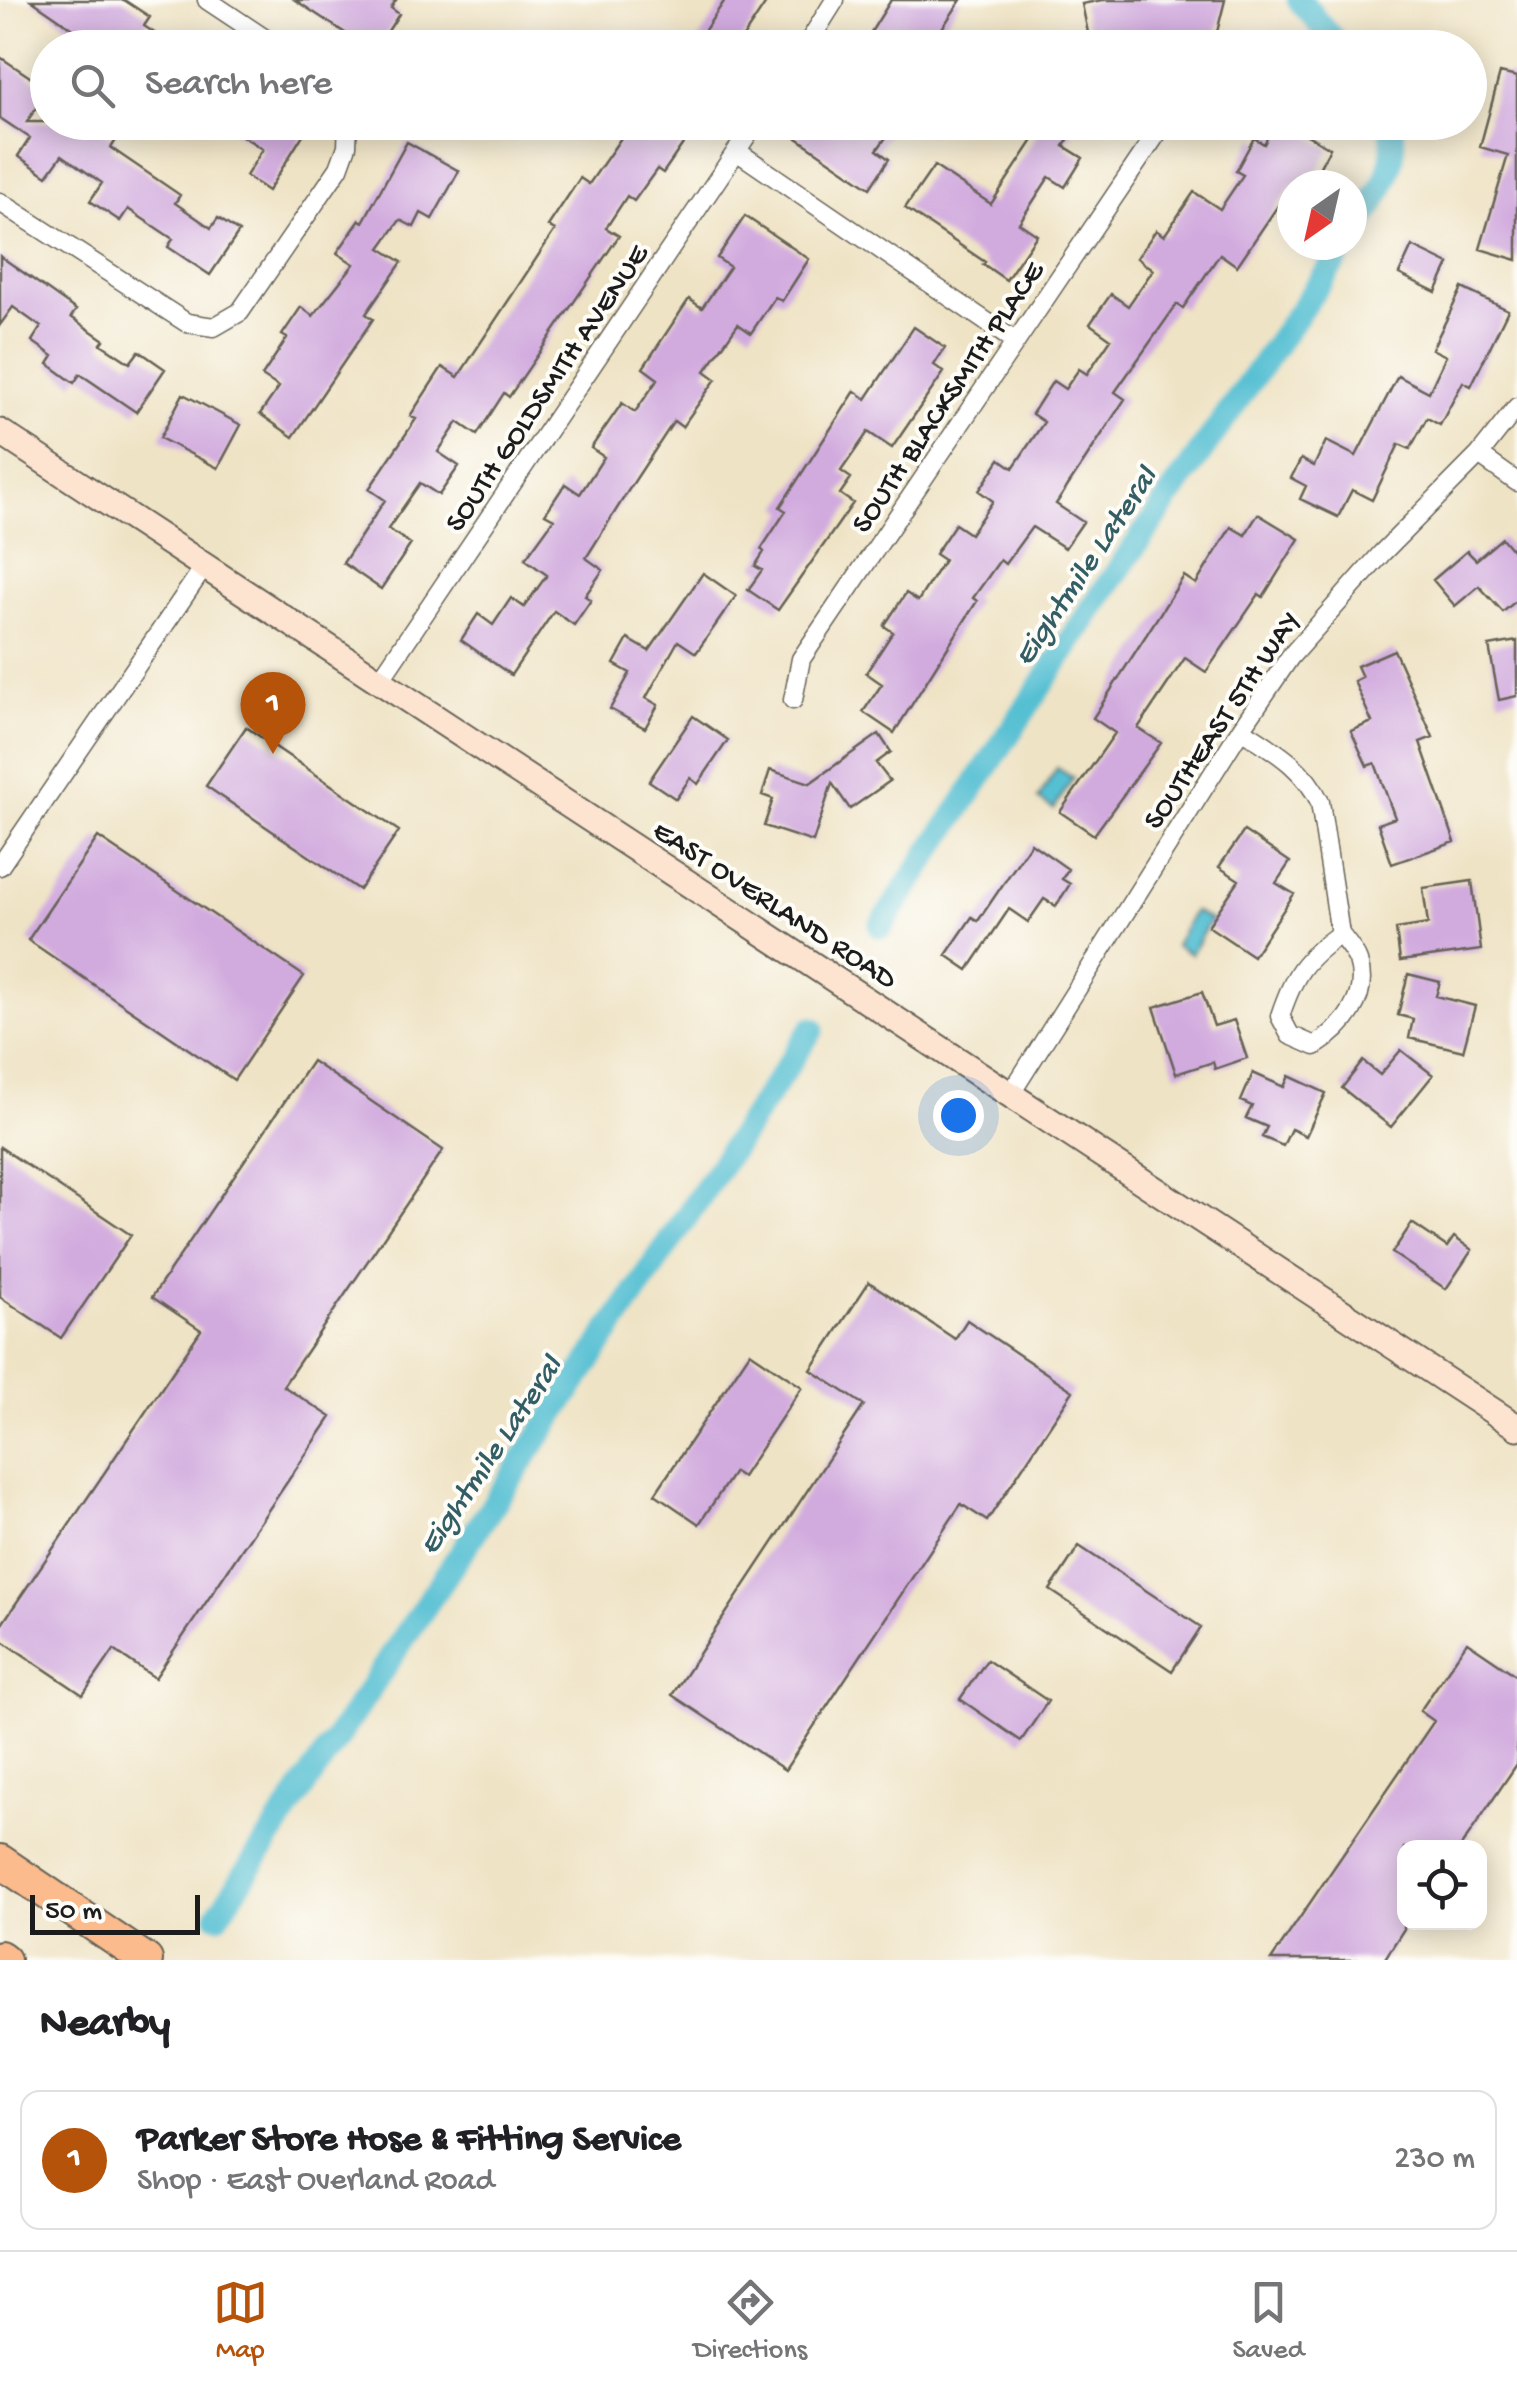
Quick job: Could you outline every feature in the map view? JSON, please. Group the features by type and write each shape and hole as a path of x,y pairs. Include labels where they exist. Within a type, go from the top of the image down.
{"highway":[{"path":"0,1862 146,1960"}],"main road":[{"name":"EAST OVERLAND ROAD","path":"0,432 1517,1427"}],"street":[{"path":"207,0 252,30"},
{"path":"816,30 835,0"},
{"path":"0,202 186,323 214,327 240,312 340,168 347,140"},
{"name":"SOUTH GOLDSMITH AVENUE","path":"379,682 745,140"},
{"name":"SOUTH BLACKSMITH PLACE","path":"792,700 800,659 1153,140"},
{"path":"738,152 1016,342"},
{"name":"SOUTHEAST 5TH WAY","path":"1010,1096 1240,728 1322,618 1480,456 1517,406"},
{"path":"1480,456 1517,482"},
{"path":"0,866 204,568"},
{"path":"1240,728 1297,767 1310,782 1320,802 1340,934 1358,962 1360,996 1338,1031 1315,1046 1290,1036 1280,1016 1291,984 1312,954 1340,934"}],"water":[{"path":"1057,768 1073,778 1054,809 1038,799"},
{"path":"1194,911 1210,920 1191,954 1175,945"}],"building":[{"path":"31,0 124,0 150,17 144,26 150,30 75,30"},
{"path":"295,0 396,0 391,8 399,14 389,30 341,30"},
{"path":"725,0 768,0 748,30 705,30"},
{"path":"891,0 961,0 941,30 872,30"},
{"path":"1102,0 1225,0 1218,30 1087,30 1082,4"},
{"path":"0,57 30,77 30,138 0,118"},
{"path":"1500,73 1517,77 1517,260 1480,249 1508,155 1480,147 1482,140 1487,140 1487,121"},
{"path":"30,138 116,140 111,148 180,195 175,203 211,228 218,218 239,232 210,275 168,247 173,239 128,209 120,221 90,201 102,183 62,155 47,176 18,156"},
{"path":"249,140 300,140 268,191 246,176 263,149"},
{"path":"620,140 686,140 663,173 657,169 634,201 627,196 606,228 619,236 509,397 504,393 477,435 458,422 438,452 459,466 439,495 420,483 388,529 411,544 381,589 343,563 385,500 369,489 416,419 410,416 442,367 458,377 555,230 548,226 580,178 589,184"},
{"path":"800,140 884,140 877,150 889,159 870,188"},
{"path":"1033,140 1068,140 1064,146 1083,158 1065,187 1049,177 1019,223 1037,235 1006,280 905,208 934,166 991,204"},
{"path":"1253,140 1264,144 1266,140 1316,140 1330,148 1318,170 1277,170 1277,207 1237,266 1220,254 1183,308 1177,304 1115,392 1125,399 1056,504 1083,522 1065,548 1032,527 1005,564 1000,560 973,598 977,601 894,733 863,712 882,684 866,673 893,632 884,626 906,593 918,601 944,560 935,554 955,524 970,534 993,501 979,491 1000,459 1013,468 1044,422 1032,414 1053,381 1065,389 1079,369 1087,374 1111,339 1090,324 1111,294 1128,306 1153,270 1137,258 1156,230 1164,236 1194,192 1220,209 1243,175 1236,171"},
{"path":"407,142 459,171 432,219 421,213 414,227 400,220 380,248 402,262 366,314 373,319 293,437 260,414 279,387 262,376 287,338 282,335 301,307 313,316 354,264 337,253 360,220 363,222"},
{"path":"745,216 809,259 782,301 775,297 751,333 738,324 705,371 716,379 682,427 674,421 586,558 603,570 585,596 591,600 574,625 554,611 511,675 461,640 478,614 493,625 511,598 524,607 547,575 525,559 554,519 545,514 565,484 580,494 604,457 591,448 622,403 635,412 658,379 643,368 689,299 702,308 730,267 717,258"},
{"path":"1412,246 1449,264 1436,292 1399,274"},
{"path":"0,256 76,310 71,317 104,340 101,344 130,363 139,351 165,369 136,412 80,374 74,383 48,364 53,356 32,341 41,327 13,307 0,325"},
{"path":"1462,288 1508,310 1471,386 1463,382 1440,425 1427,418 1410,449 1399,444 1372,500 1352,490 1338,517 1300,499 1306,486 1291,478 1301,459 1314,466 1326,441 1356,456 1398,376 1429,392 1446,356 1432,349"},
{"path":"914,327 945,348 934,365 944,372 892,448 868,432 841,471 851,478 840,494 853,503 778,610 748,590 762,570 755,566 764,552 761,549 786,511 780,507 855,391 866,399"},
{"path":"183,394 241,425 218,468 160,438"},
{"path":"1258,514 1299,539 1263,597 1259,594 1206,672 1185,658 1138,728 1161,743 1094,835 1060,812 1115,733 1093,718 1184,576 1196,584 1231,527 1245,535"},
{"path":"1502,538 1517,556 1517,600 1503,612 1479,586 1455,606 1433,580 1467,551 1476,560"},
{"path":"703,573 736,596 696,653 678,641 646,698 658,705 645,728 610,709 630,673 614,664 628,639 649,651"},
{"path":"1517,641 1517,696 1499,700 1489,646"},
{"path":"1394,650 1433,737 1420,742 1455,842 1392,864 1378,824 1395,818 1375,763 1367,766 1351,731 1372,722 1354,681 1362,677 1357,666"},
{"path":"693,716 728,740 698,784 690,778 676,799 649,781"},
{"path":"246,727 399,831 359,890 206,786"},
{"path":"879,734 891,752 876,763 890,781 850,809 832,783 813,842 764,826 773,799 762,795 770,770 810,783"},
{"path":"1244,831 1290,862 1276,883 1294,894 1253,956 1208,926 1239,880 1219,867"},
{"path":"98,837 304,976 234,1080 28,940"},
{"path":"1031,843 1068,869 1062,879 1070,884 1056,906 1044,899 1028,922 1009,909 968,970 946,955 972,917 978,921"},
{"path":"1472,881 1481,950 1400,961 1396,929 1428,924 1423,888"},
{"path":"1408,974 1440,982 1436,996 1475,1006 1463,1051 1409,1038 1413,1019 1398,1015"},
{"path":"1202,992 1214,1026 1234,1020 1247,1058 1215,1069 1213,1062 1176,1074 1154,1007"},
{"path":"1401,1050 1433,1075 1391,1127 1342,1088 1363,1061 1380,1075"},
{"path":"312,1061 443,1150 283,1386 331,1417 155,1678 114,1650 83,1695 0,1639 0,1627 201,1330 152,1297"},
{"path":"1253,1073 1284,1087 1289,1076 1326,1093 1306,1136 1291,1129 1283,1146 1262,1137 1267,1127 1246,1118 1252,1106 1241,1101"},
{"path":"0,1147 131,1235 61,1338 0,1297"},
{"path":"1412,1223 1447,1247 1454,1237 1472,1250 1446,1289 1392,1253"},
{"path":"869,1282 955,1339 967,1320 1073,1391 987,1521 961,1504 785,1770 672,1695 864,1405 811,1370"},
{"path":"750,1352 802,1387 742,1477 734,1472 699,1524 655,1494"},
{"path":"1079,1546 1201,1627 1172,1671 1050,1590"},
{"path":"1467,1642 1517,1676 1517,1764 1465,1840 1397,1840 1397,1930 1403,1930 1384,1960 1271,1960 1434,1721 1420,1711"},
{"path":"987,1660 1048,1701 1021,1741 960,1699"}],"waterway":[{"name":"Eightmile Lateral","path":"1299,0 1325,30"},
{"name":"Eightmile Lateral","path":"1367,213 1390,167 1392,140"},
{"name":"Eightmile Lateral","path":"881,926 1107,586 1335,260"},
{"name":"Eightmile Lateral","path":"218,1915 812,1029"}],"place":[{"name":"Parker Store Hose & Fitting Service","path":"273,754"}]}
